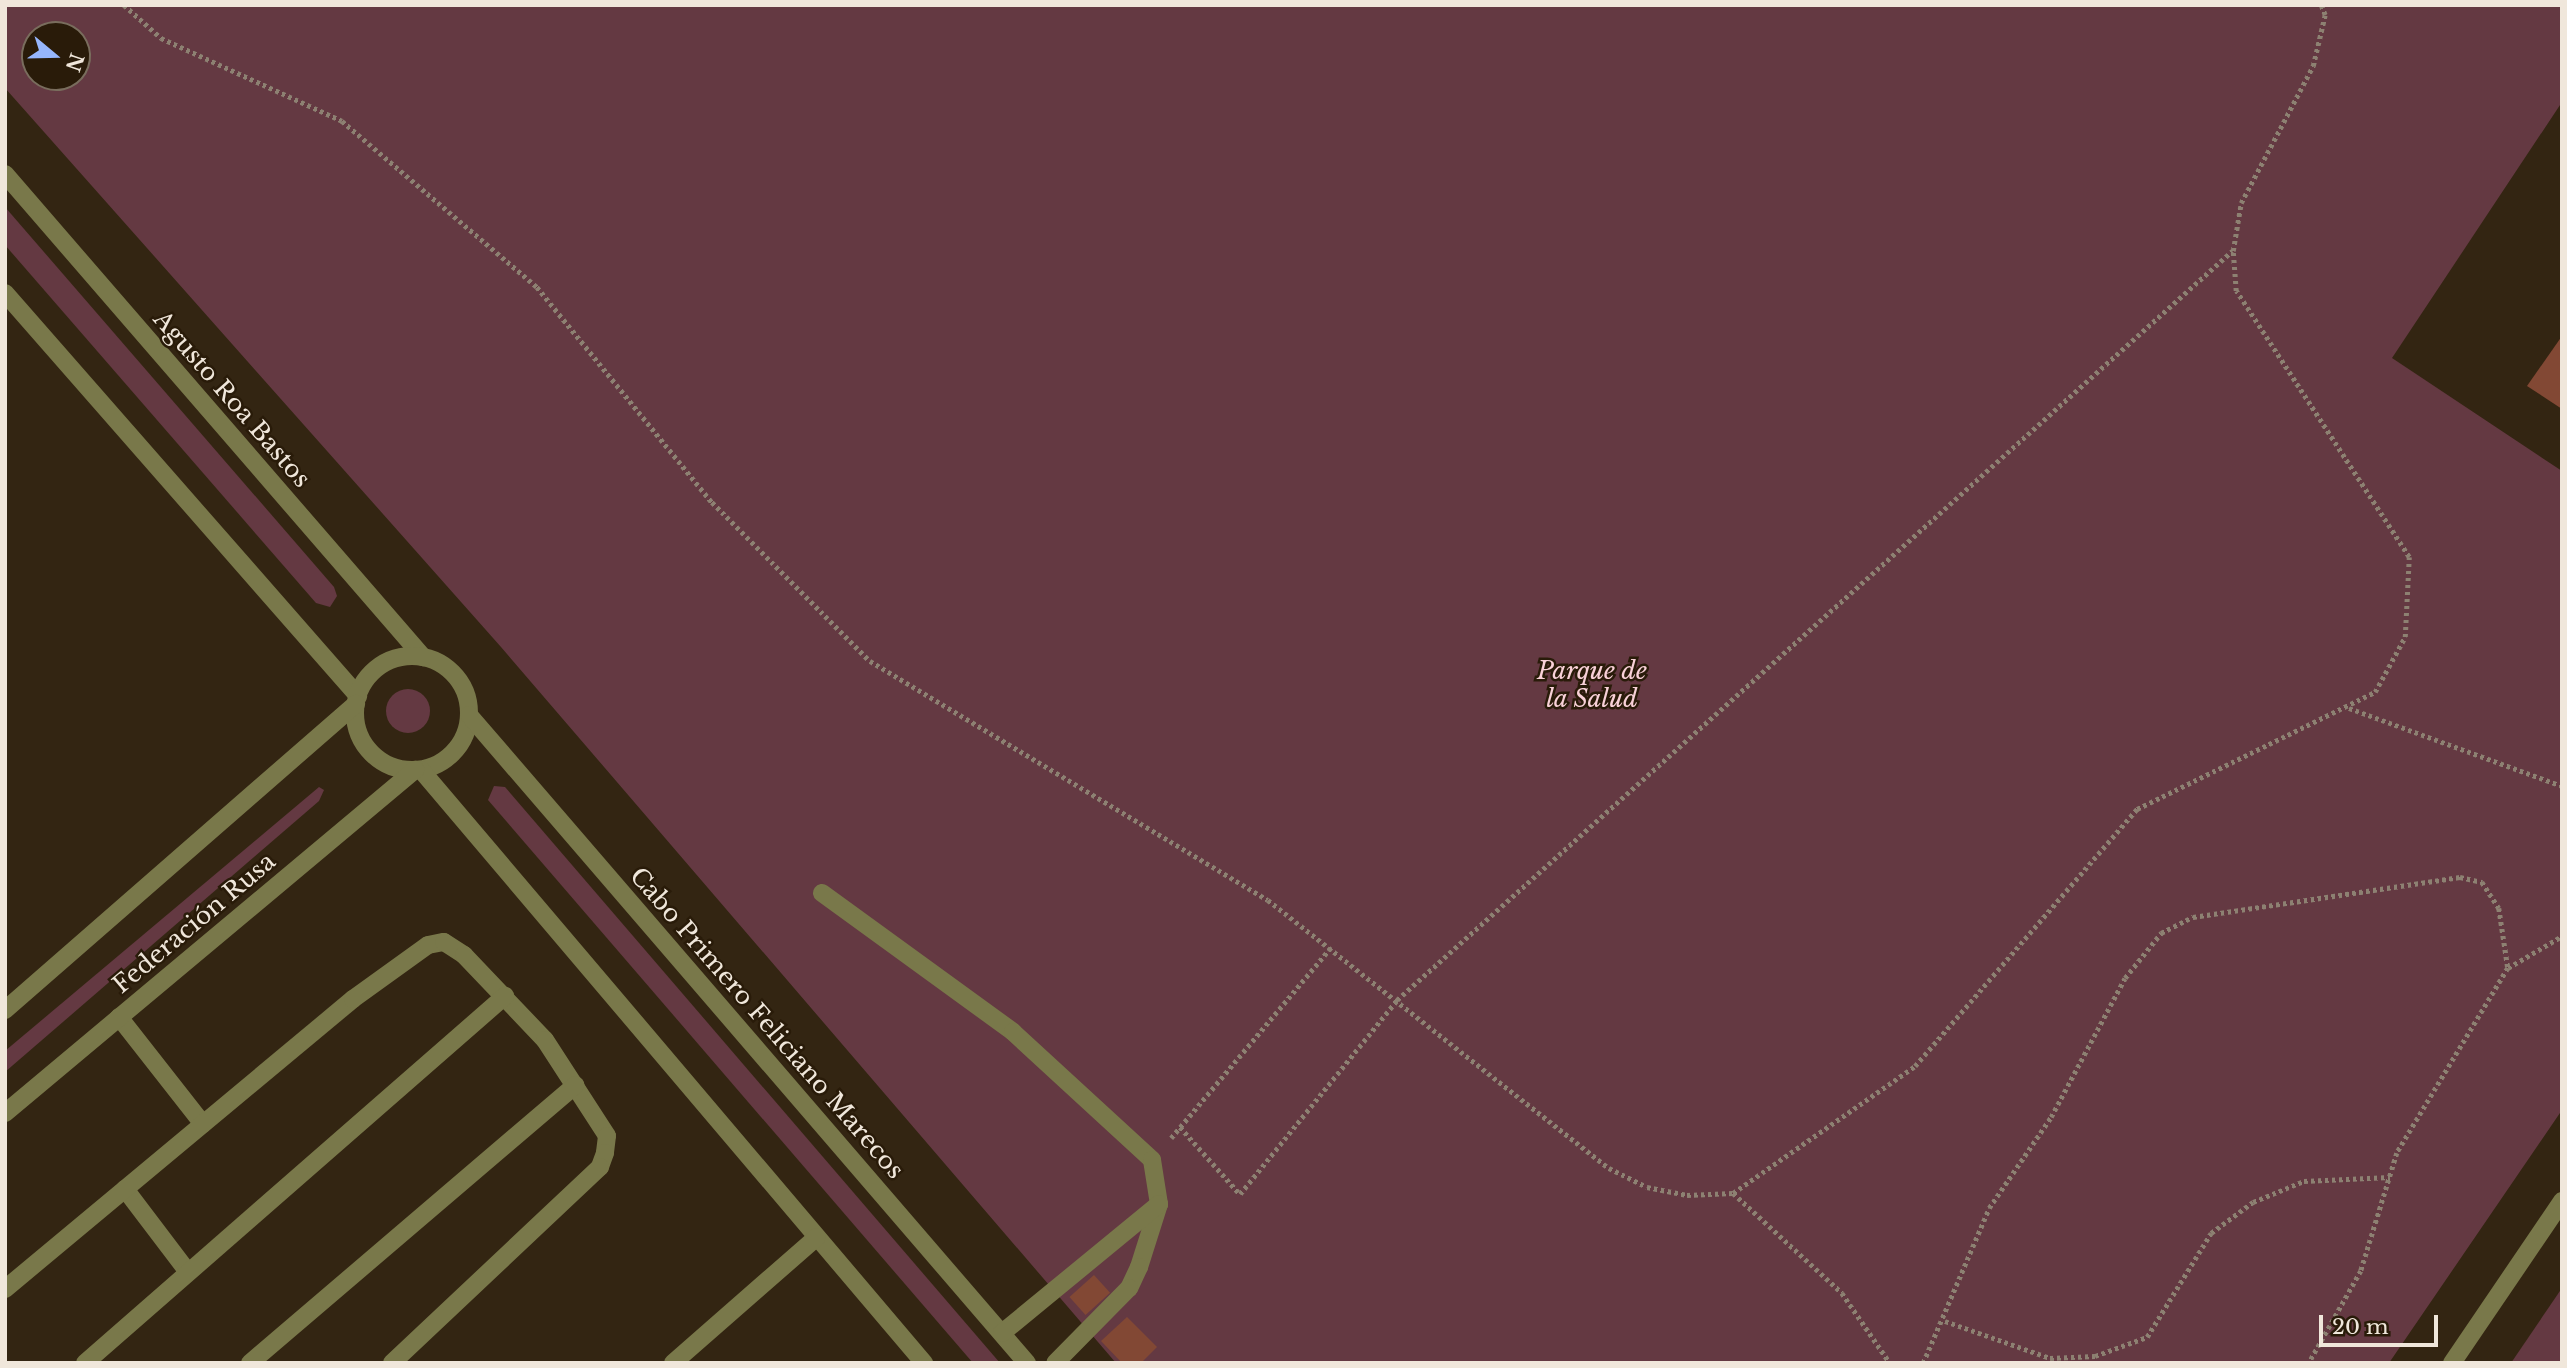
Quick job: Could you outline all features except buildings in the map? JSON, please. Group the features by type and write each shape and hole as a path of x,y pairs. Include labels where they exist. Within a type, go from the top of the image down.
{"street":[{"name":"Agusto Roa Bastos","path":"5,174 423,657"},
{"path":"5,293 357,700 365,745 387,764 418,770 436,765 460,745 469,715 461,683 438,661 423,657 383,664 357,700 5,1010"},
{"name":"Cabo Primero Feliciano Marecos","path":"469,715 1027,1363"},
{"path":"418,770 924,1363"},
{"name":"Federación Rusa","path":"5,1112 418,770"},
{"path":"822,893 1013,1032 1152,1160 1159,1204 1129,1288 1055,1363"},
{"path":"5,1289 353,999 428,945 444,942 454,948 505,996 576,1085 607,1136 600,1167 392,1363"},
{"path":"85,1363 505,996"},
{"path":"119,1017 202,1124"},
{"path":"250,1363 576,1085"},
{"path":"125,1189 188,1272"},
{"path":"2452,1363 2562,1201"},
{"path":"1002,1333 1159,1204"},
{"path":"673,1363 817,1237"}],"path":[{"path":"124,5 162,38 342,121 537,287 712,502 870,661 1268,900 1609,1168 1647,1186 1687,1195 1733,1194 1915,1066 2137,809 2348,708 2375,692 2405,637 2409,556 2236,291 2233,251 2241,203 2313,66 2325,15 2321,5"},
{"path":"1180,1127 1240,1194 1397,1000 2233,251"},
{"path":"2348,708 2562,786"},
{"path":"1923,1363 1945,1321 1989,1208 2051,1117 2125,978 2161,933 2193,917 2460,877 2482,882 2499,908 2508,968"},
{"path":"2309,1363 2361,1271 2397,1153 2508,968 2562,936"},
{"path":"1152,1160 1331,947"},
{"path":"1945,1321 2050,1358 2095,1356 2147,1337 2211,1233 2253,1202 2304,1181 2390,1178"},
{"path":"1733,1194 1842,1293 1890,1363"}],"green space":[{"name":"Parque de la Salud","path":"5,5 2562,5 2562,102 2392,358 2562,471 2562,1110 2389,1363 1116,1363 501,647 5,88"},
{"path":"5,207 334,587 337,596 330,607 316,603 5,245"},
{"path":"408,689 417,690 424,695 429,702 429,720 424,727 417,732 408,733 399,732 392,727 387,720 386,711 387,702 392,695 399,690"},
{"path":"494,786 505,787 1000,1363 973,1363 488,800"},
{"path":"319,787 324,790 319,801 5,1072 5,1051"},
{"path":"2562,1288 2562,1363 2511,1363"}]}
